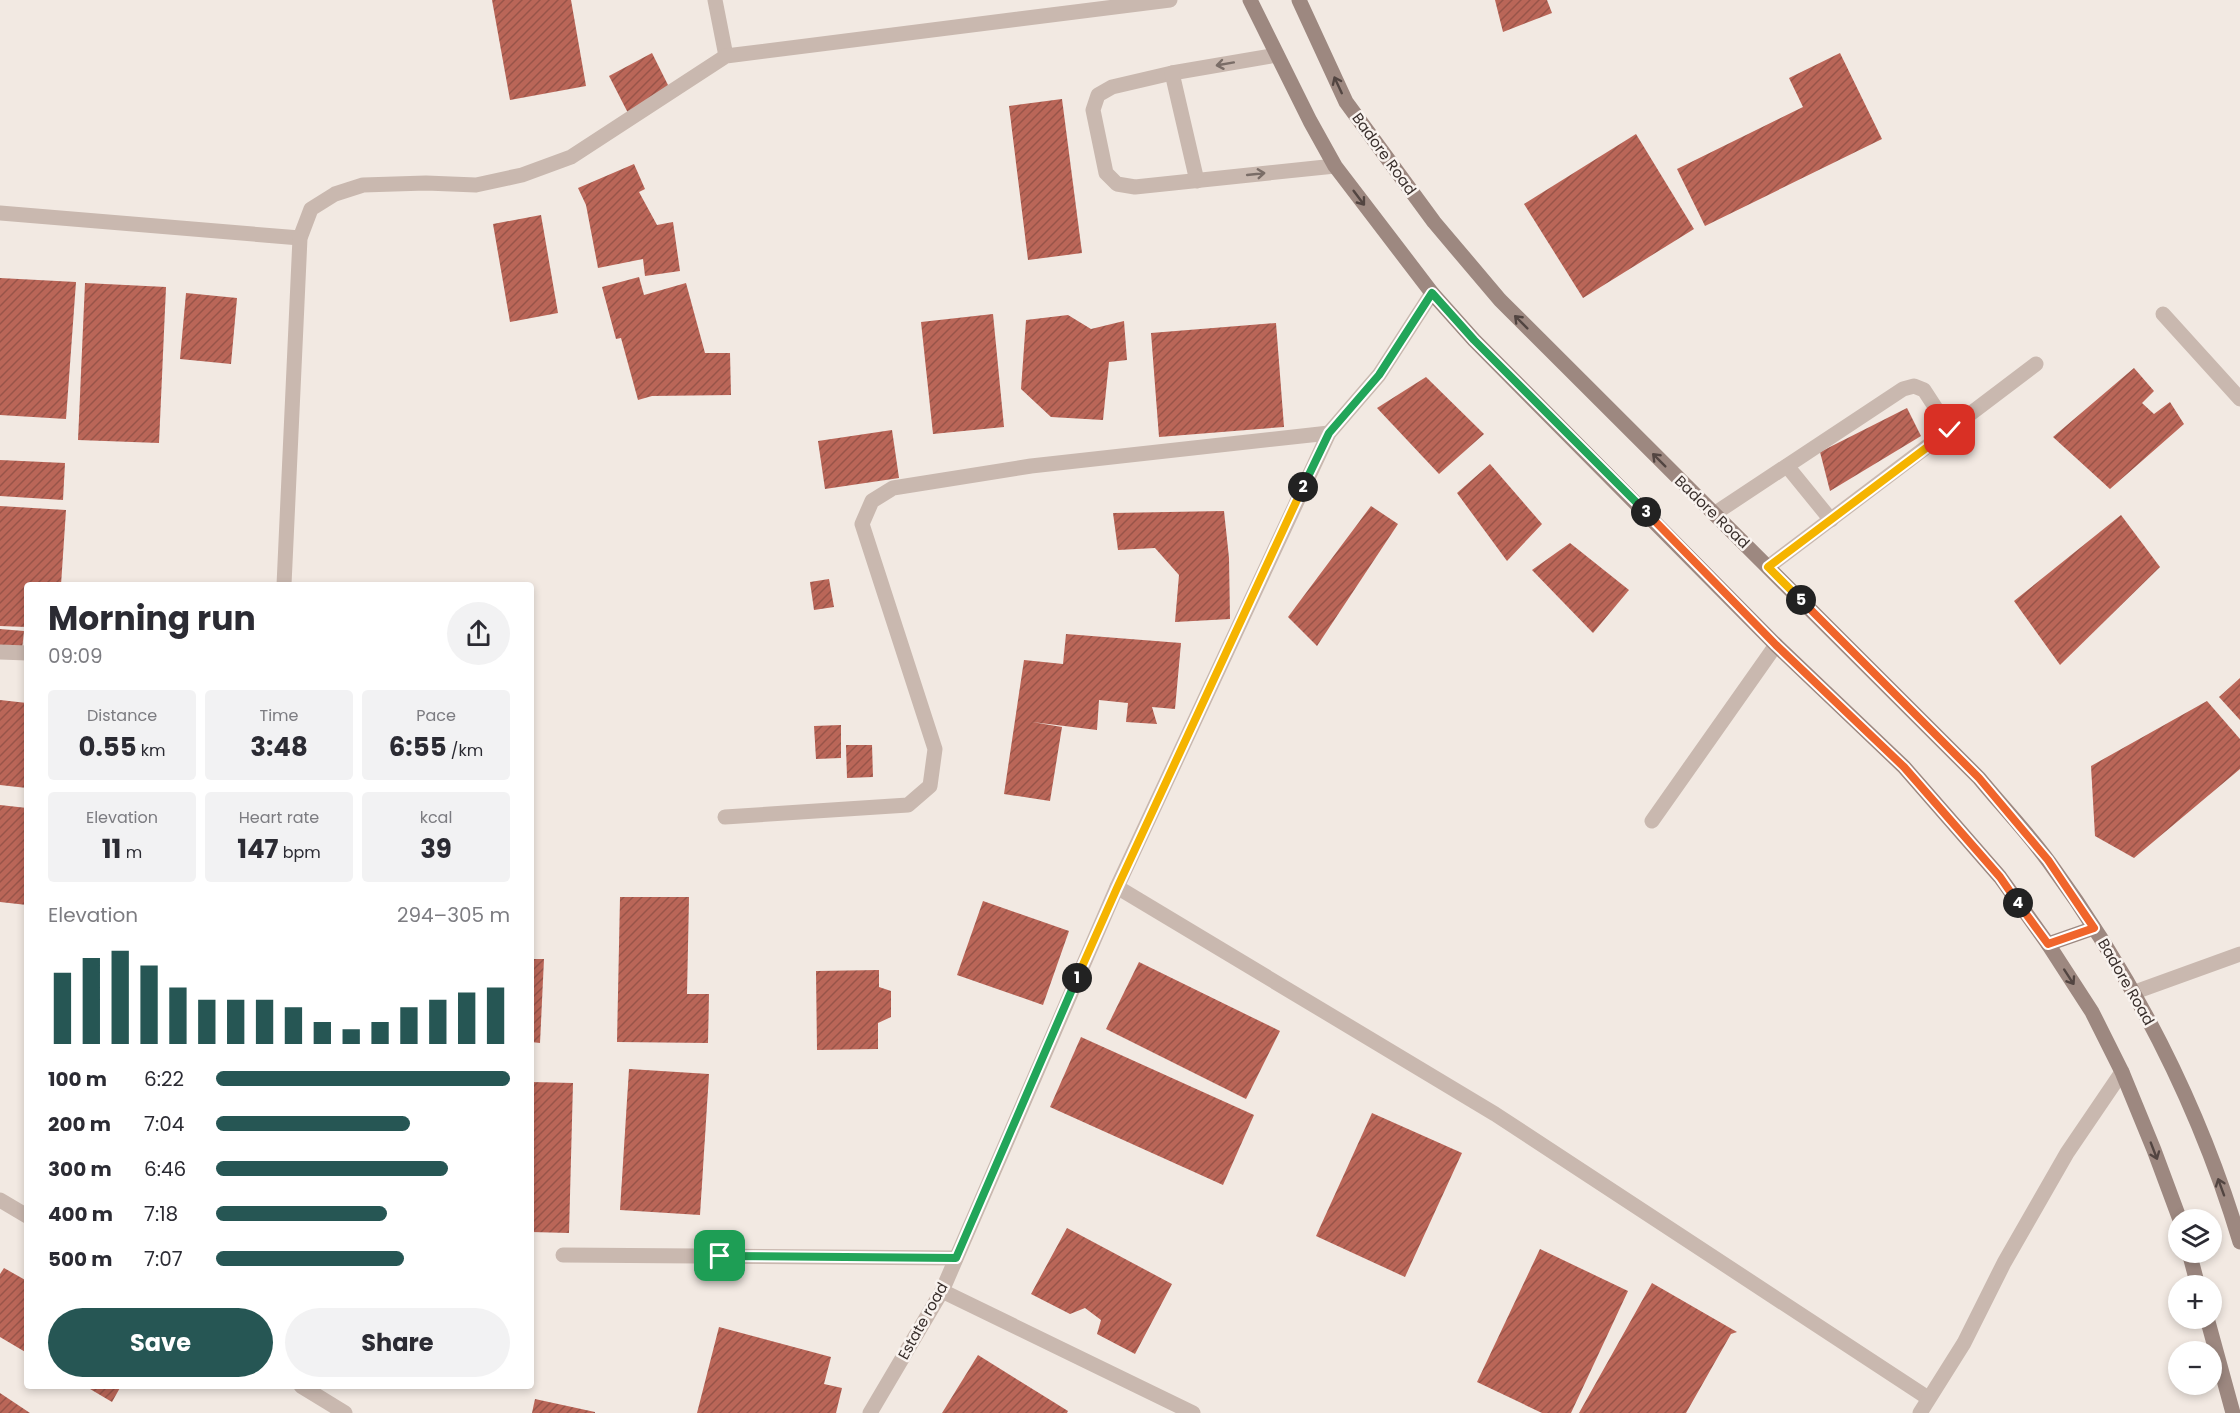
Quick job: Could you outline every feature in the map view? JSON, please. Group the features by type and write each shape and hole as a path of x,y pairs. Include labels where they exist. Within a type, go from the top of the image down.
{"main road":[{"path":"1250,0 1335,166 1432,293 1474,340 1776,645 1904,767 2000,877 2048,944 2092,1012 2122,1072 2176,1209"},
{"name":"Badore Road","path":"1299,0 1346,102 1459,255 1500,300 1979,778 2048,860 2135,992 2199,1126 2240,1242"},
{"path":"2048,944 2094,928"},
{"path":"2210,1329 2233,1413"}],"street":[{"path":"715,0 726,56"},
{"path":"284,582 300,238 311,209 335,194 363,185 426,183 476,185 522,175 571,157 726,56 1170,0"},
{"path":"1277,55 1172,73 1112,87 1098,95 1093,110 1106,172 1117,184 1135,187 1335,166"},
{"path":"1172,73 1197,181"},
{"path":"0,213 300,238"},
{"name":"Estate road","path":"870,1413 942,1291 1117,888 1329,433 1379,375 1432,293"},
{"path":"2163,314 2240,399"},
{"path":"1768,567 2036,364"},
{"path":"1714,514 1903,389 1914,386 1924,390 1950,430"},
{"path":"725,817 908,805 930,786 935,748 862,524 872,501 893,488 1031,466 1329,433"},
{"path":"1787,466 1831,520"},
{"path":"1652,821 1776,645"},
{"path":"0,652 24,653"},
{"path":"1117,888 1495,1114 1928,1398"},
{"path":"2135,992 2240,954"},
{"path":"1920,1413 1964,1343 2004,1263 2067,1153 2122,1072"},
{"path":"0,1200 24,1214"},
{"path":"563,1255 956,1258"},
{"path":"942,1291 1193,1413"},
{"path":"306,1389 345,1413"}],"building":[{"path":"492,0 571,0 586,86 510,100"},
{"path":"1495,0 1547,0 1552,13 1503,32"},
{"path":"652,53 671,91 628,113 609,76"},
{"path":"1840,53 1882,139 1705,226 1677,169 1803,107 1789,78"},
{"path":"1062,99 1082,253 1028,260 1009,106"},
{"path":"1636,134 1694,229 1583,298 1524,204"},
{"path":"634,164 645,189 639,192 657,225 673,222 680,271 645,276 643,259 598,268 586,205 578,188"},
{"path":"541,215 558,313 510,322 493,224"},
{"path":"639,277 644,295 686,283 705,353 730,353 731,395 652,396 638,400 621,338 616,339 602,287"},
{"path":"0,278 76,282 66,419 0,415"},
{"path":"85,283 166,287 159,443 78,440"},
{"path":"186,293 237,298 231,364 180,359"},
{"path":"993,314 1004,427 933,434 921,322"},
{"path":"1068,315 1091,329 1124,321 1127,360 1109,362 1103,420 1051,417 1021,389 1026,320"},
{"path":"1276,323 1284,427 1159,437 1151,333"},
{"path":"2134,368 2154,391 2142,403 2154,414 2170,402 2184,424 2110,489 2053,437"},
{"path":"1426,377 1484,434 1439,474 1377,408"},
{"path":"1907,408 1921,436 1830,491 1820,452"},
{"path":"892,430 899,478 825,489 818,441"},
{"path":"0,460 65,463 63,500 0,496"},
{"path":"1490,464 1542,524 1507,561 1457,493"},
{"path":"0,506 66,510 61,582 24,582 24,627 0,626"},
{"path":"1371,506 1398,524 1317,646 1288,617"},
{"path":"1224,511 1229,558 1230,619 1175,622 1179,575 1155,548 1118,550 1113,513"},
{"path":"2121,515 2160,567 2060,665 2014,601"},
{"path":"1570,543 1629,590 1593,633 1532,570"},
{"path":"829,579 834,607 814,610 810,582"},
{"path":"0,629 24,631 22,650 0,648"},
{"path":"1066,634 1181,643 1175,709 1152,707 1157,724 1126,722 1128,703 1099,700 1097,730 1032,722 1062,727 1050,801 1004,794 1024,660 1063,664"},
{"path":"2240,678 2240,720 2219,697"},
{"path":"0,700 24,703 24,788 0,785"},
{"path":"2207,701 2240,739 2240,769 2134,858 2095,836 2091,766"},
{"path":"841,725 841,758 816,759 814,726"},
{"path":"846,745 872,745 873,777 847,778"},
{"path":"0,805 24,808 24,905 0,902"},
{"path":"620,897 689,897 687,994 709,994 708,1043 617,1042"},
{"path":"983,901 1069,931 1043,1005 957,975"},
{"path":"534,959 544,959 540,1043 534,1042"},
{"path":"1139,962 1280,1031 1246,1099 1106,1029"},
{"path":"879,970 879,987 891,991 891,1017 878,1023 878,1049 817,1050 816,971"},
{"path":"1081,1037 1254,1115 1223,1185 1050,1107"},
{"path":"629,1069 709,1074 700,1215 620,1210"},
{"path":"534,1082 573,1083 569,1233 534,1232"},
{"path":"1372,1113 1462,1153 1405,1277 1316,1236"},
{"path":"1067,1228 1172,1284 1135,1354 1097,1334 1101,1320 1085,1308 1070,1314 1031,1294"},
{"path":"1540,1249 1628,1291 1571,1413 1542,1413 1477,1382"},
{"path":"4,1268 24,1279 24,1351 0,1337 0,1274"},
{"path":"1652,1283 1737,1332 1731,1334 1686,1413 1579,1413"},
{"path":"719,1327 831,1357 824,1384 842,1388 836,1413 697,1413"},
{"path":"978,1355 1068,1411 1067,1413 942,1413"},
{"path":"90,1389 119,1389 112,1402"},
{"path":"0,1393 30,1413 0,1413"},
{"path":"535,1399 595,1412 595,1413 532,1413"}],"route":[{"path":"720,1256 956,1258 1117,888 1329,433 1379,375 1432,293 1474,340 1776,645 1904,767 2000,877 2048,944 2094,928 2048,860 1979,778 1768,567 1950,430"}]}
